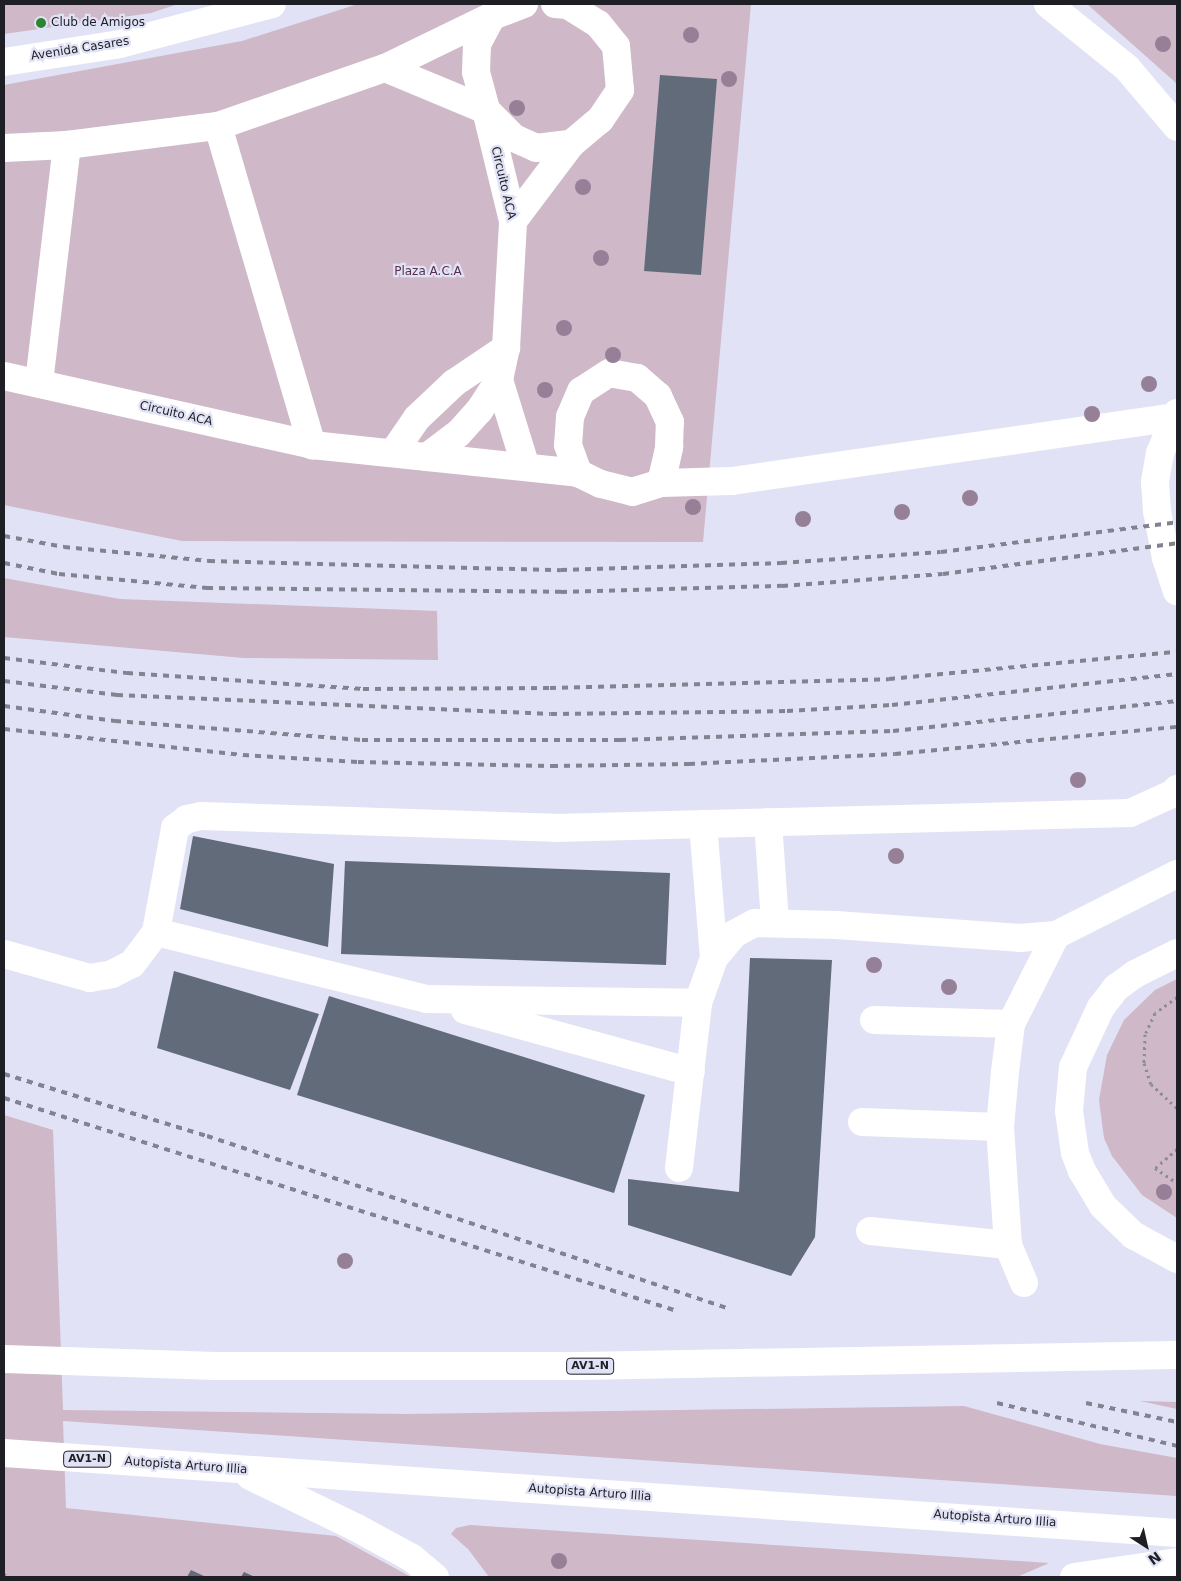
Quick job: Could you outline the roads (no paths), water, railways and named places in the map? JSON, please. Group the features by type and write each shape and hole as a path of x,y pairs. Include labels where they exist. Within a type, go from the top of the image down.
{"main road":[{"name":"Avenida Casares","path":"4,62 120,44 272,4"},
{"path":"4,148 67,145 218,126 385,68 492,16 524,4"},
{"path":"513,221 571,144 600,120 620,90 620,67 616,46 598,24 567,5 555,4"},
{"path":"1048,4 1127,68 1177,127"},
{"name":"Circuito ACA","path":"4,376 39,382 312,445 426,457 458,434 479,412 499,380 506,348 513,221 476,72 477,44 492,16"},
{"path":"385,68 486,110 514,138 536,148 571,144"},
{"path":"218,126 312,445"},
{"path":"39,382 67,145"},
{"path":"393,453 417,418 441,395 506,348"},
{"path":"578,474 568,445 570,417 581,391 610,373 637,378 658,396 670,422 669,447 661,483"},
{"path":"499,380 526,467"},
{"path":"426,457 578,474 602,484 632,492 661,483 732,481 1176,415"},
{"path":"1176,415 1160,453 1156,482 1157,511 1166,558 1177,591"},
{"path":"4,954 90,978 112,974 132,964 156,932 175,828 187,819 201,816 555,828 1130,813 1172,794 1177,789"},
{"path":"768,822 774,923"},
{"path":"703,824 714,958"},
{"path":"679,1168 698,1002 714,958 734,934 755,923 774,923 1020,938 1056,935 1177,874"},
{"path":"156,932 427,999 690,1072"},
{"path":"1024,1283 1008,1245 1000,1127 1011,1024 1056,935"},
{"path":"1177,953 1135,974 1116,988 1101,1007 1085,1036 1073,1067 1069,1111 1075,1153 1085,1177 1103,1206 1134,1235 1177,1259"},
{"path":"427,999 698,1002"},
{"path":"874,1020 1011,1024"},
{"path":"862,1122 1000,1127"},
{"path":"870,1230 1008,1245"},
{"name":"AV1-N","path":"4,1359 216,1366 581,1366 1177,1355"},
{"name":"Autopista Arturo Illia","path":"4,1453 1177,1533"},
{"path":"238,1470 358,1528 412,1558 435,1577"},
{"path":"1074,1577 1177,1562"}],"railway":[{"path":"4,536 64,547 209,561 561,570 781,563 941,552 1177,522"},
{"path":"4,563 59,574 207,588 561,592 782,586 943,574 1177,543"},
{"path":"4,658 127,673 363,689 550,688 889,679 1177,652"},
{"path":"4,681 117,695 551,714 787,711 892,705 1177,674"},
{"path":"4,706 115,721 362,740 620,740 893,731 1177,701"},
{"path":"4,729 243,755 358,762 552,766 689,764 895,754 1177,727"},
{"path":"4,1074 207,1136 727,1308"},
{"path":"4,1098 677,1311"},
{"path":"997,1403 1177,1446"},
{"path":"1086,1403 1177,1422"}],"place":[{"name":"Club de Amigos","path":"41,23"}],"park label":[{"name":"Plaza A.C.A","path":"428,272"}]}
